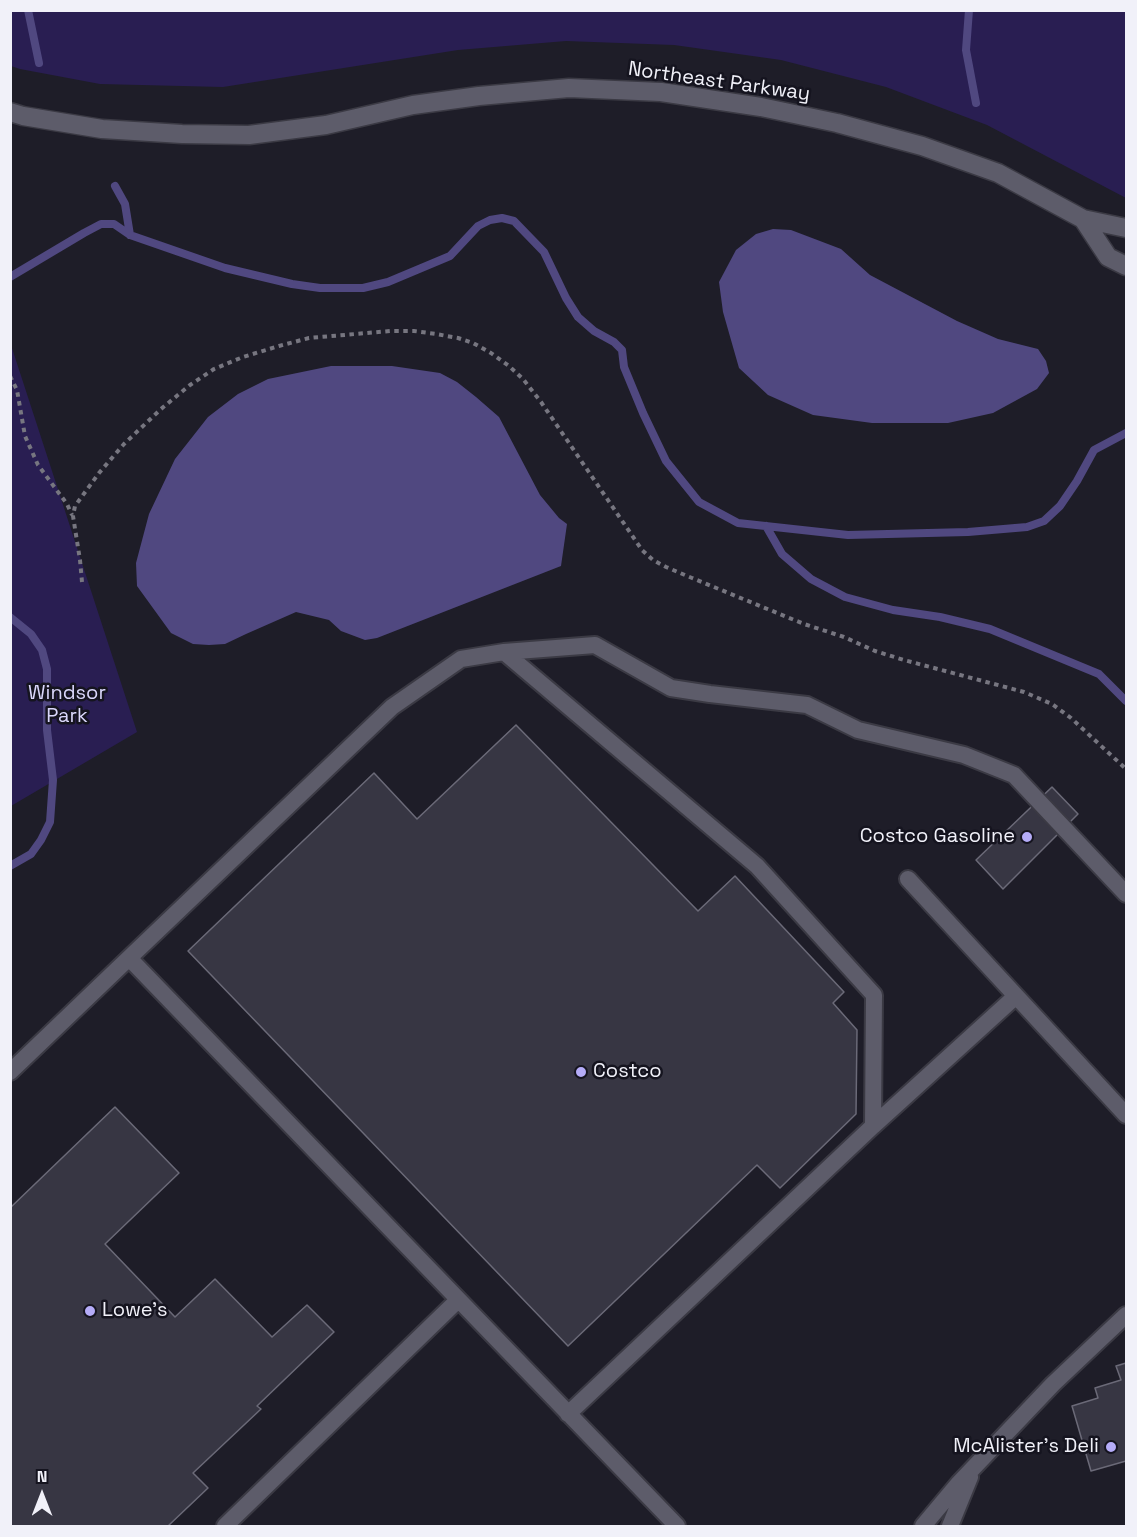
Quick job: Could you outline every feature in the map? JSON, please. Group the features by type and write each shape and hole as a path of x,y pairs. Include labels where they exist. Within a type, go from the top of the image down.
{"street":[{"name":"Northeast Parkway","path":"10,112 102,129 249,135 326,125 413,105 479,96 569,88 661,92 772,109 837,123 922,146 998,173 1083,219 1126,228"},
{"name":"Northeast Parkway","path":"1083,219 1108,256 1126,266"}],"lane":[{"path":"10,1072 392,707 461,659 504,652 595,645 671,688 807,705 858,730 964,755 1014,775 1126,894"},
{"path":"504,652 757,866 874,995 873,1126"},
{"path":"908,879 1126,1115"},
{"path":"129,958 676,1527"},
{"path":"568,1414 873,1126 1016,996"},
{"path":"225,1527 458,1300"},
{"path":"922,1527 974,1467 1053,1384 1126,1315"},
{"path":"950,1527 974,1467"}],"path":[{"path":"82,582 73,516 75,506 99,472 124,444 161,409 214,369 309,338 390,331 414,331 458,338 491,353 524,379 642,550 653,560 804,624 875,651 1024,692 1052,704 1071,718 1126,769"},
{"path":"10,376 17,390 25,436 38,465 73,516"}],"green space":[{"path":"11,10 1126,11 1126,198 987,125 886,87 781,60 674,45 566,41 458,50 223,87 100,84 11,66"},
{"name":"Windsor Park","path":"10,342 137,732 11,806 10,806"}],"shaded area":[{"path":"773,229 791,230 841,249 870,275 957,321 998,339 1038,349 1046,361 1049,373 1037,389 993,413 948,423 872,423 813,415 768,395 739,368 723,312 719,282 736,250 756,234"},
{"path":"331,366 392,366 440,373 457,382 499,417 540,495 567,524 561,566 377,638 365,640 341,631 329,620 296,612 225,644 193,644 171,633 137,586 136,563 149,514 175,459 208,417 238,394 268,379"}],"building":[{"name":"Costco","path":"516,725 698,911 735,876 844,992 833,1003 857,1030 856,1114 780,1188 757,1165 568,1346 188,951 374,773 417,819"},
{"name":"Costco Gasoline","path":"1052,787 1078,814 1003,889 976,860"},
{"name":"Lowe's","path":"115,1107 179,1173 105,1244 175,1317 215,1279 272,1337 307,1305 334,1332 257,1406 261,1409 193,1473 208,1488 168,1526 10,1526 10,1208"},
{"path":"1126,1363 1126,1461 1091,1471 1072,1406 1098,1398 1095,1388 1121,1380 1116,1366"}],"waterway":[{"path":"28,10 39,63"},
{"path":"969,10 966,50 976,103"},
{"path":"115,186 125,204 130,235"},
{"path":"10,277 101,224 114,224 130,235 225,268 292,284 320,288 363,288 388,282 450,256 478,226 490,220 502,218 514,221 544,252 566,298 578,317 622,350 624,367 666,461 699,502 738,523 848,535 968,532 1027,527 1044,521 1060,506 1094,450 1126,433"},
{"path":"766,526 782,554 811,579 845,597 893,610 940,617 990,629 1099,674 1126,701"},
{"path":"10,617 31,634 42,650 47,669 47,730 53,780 50,822 31,854 10,866"}],"place":[{"name":"Costco Gasoline","path":"1027,837"},
{"name":"Costco","path":"581,1072"},
{"name":"Lowe's","path":"90,1311"},
{"name":"McAlister's Deli","path":"1111,1447"}]}
